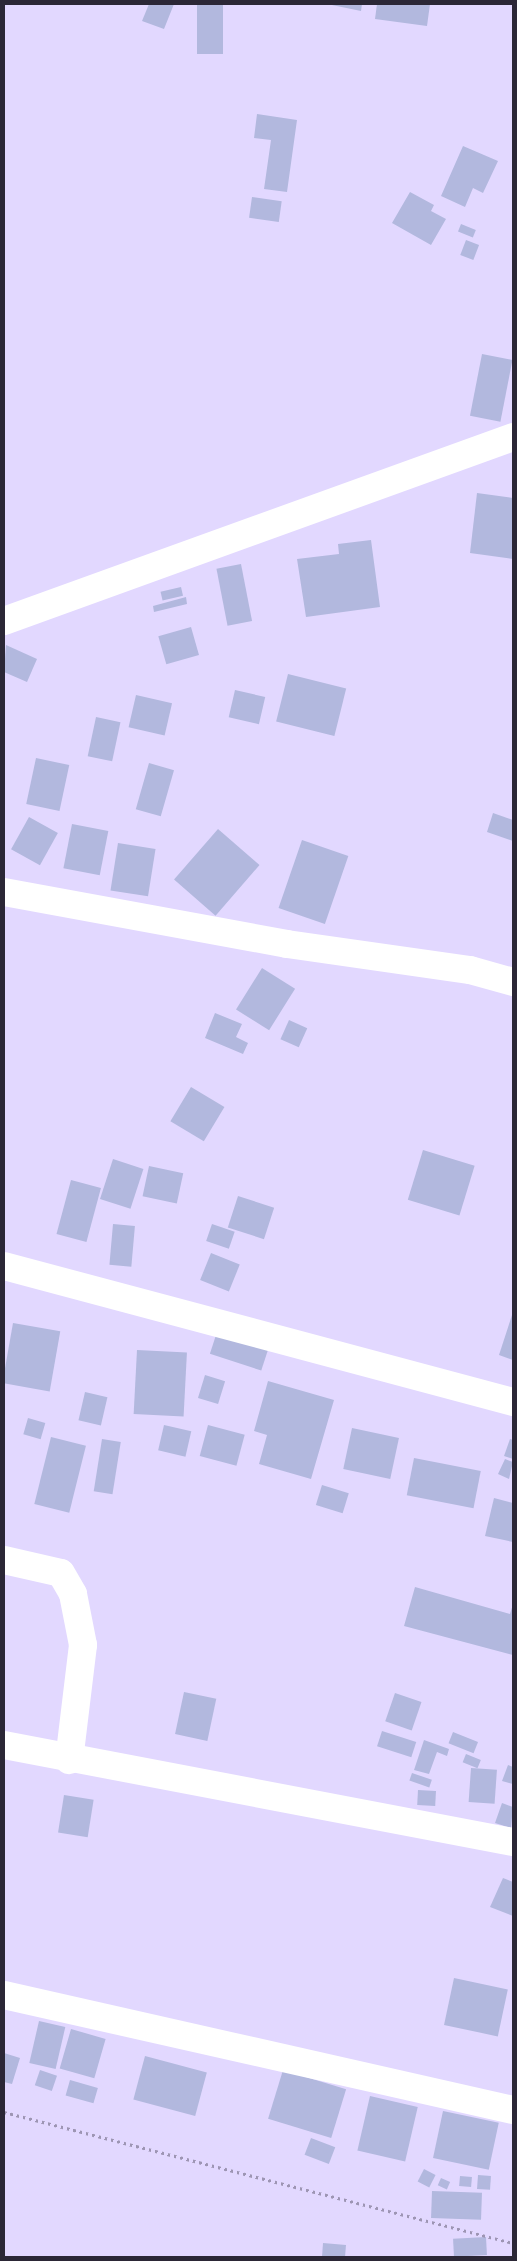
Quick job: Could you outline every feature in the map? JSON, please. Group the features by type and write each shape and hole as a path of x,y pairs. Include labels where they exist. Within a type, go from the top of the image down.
{"street":[{"path":"4,621 513,437"},
{"path":"4,892 287,944 470,970 513,982"},
{"path":"4,1266 513,1402"},
{"path":"4,1560 61,1573 73,1594 83,1645 69,1760"},
{"path":"4,1745 69,1760 513,1842"},
{"path":"4,1995 513,2110"}],"path":[{"path":"4,2112 513,2243"}],"building":[{"path":"149,4 174,4 164,29 142,21"},
{"path":"197,4 223,4 223,54 197,54"},
{"path":"327,4 362,4 361,11"},
{"path":"377,4 430,4 427,26 375,19"},
{"path":"257,114 297,120 287,192 264,189 271,140 254,138"},
{"path":"463,146 498,161 483,193 473,188 465,207 441,196"},
{"path":"410,192 434,205 431,211 446,219 431,245 392,223"},
{"path":"252,197 282,201 279,222 249,218"},
{"path":"461,224 476,230 473,237 458,231"},
{"path":"466,240 479,245 473,260 460,255"},
{"path":"482,354 512,360 500,422 470,416"},
{"path":"477,493 513,498 513,559 470,553"},
{"path":"371,540 380,607 306,617 297,559 339,554 338,544"},
{"path":"241,564 252,621 228,626 216,569"},
{"path":"181,587 183,596 163,600 161,592"},
{"path":"186,597 187,604 154,612 153,606"},
{"path":"191,627 199,655 166,664 158,636"},
{"path":"6,645 37,659 27,682 4,672"},
{"path":"288,674 346,689 334,736 276,722"},
{"path":"235,690 265,697 259,724 229,717"},
{"path":"136,695 172,703 165,735 129,727"},
{"path":"96,717 120,722 112,761 88,756"},
{"path":"36,758 69,765 59,811 26,804"},
{"path":"149,763 174,770 161,816 136,809"},
{"path":"493,813 513,820 513,841 487,832"},
{"path":"29,817 58,833 40,865 11,849"},
{"path":"72,824 108,831 100,875 63,868"},
{"path":"218,829 260,865 216,916 174,880"},
{"path":"302,840 348,856 325,924 279,908"},
{"path":"118,843 156,849 148,896 110,890"},
{"path":"262,968 295,989 269,1030 236,1010"},
{"path":"215,1013 242,1024 236,1037 248,1043 243,1054 205,1038"},
{"path":"289,1020 307,1028 299,1047 280,1039"},
{"path":"191,1087 224,1107 204,1141 170,1121"},
{"path":"423,1150 475,1166 459,1216 408,1200"},
{"path":"113,1159 143,1169 130,1209 100,1199"},
{"path":"149,1166 183,1173 177,1204 143,1196"},
{"path":"71,1180 101,1188 86,1242 57,1234"},
{"path":"238,1196 274,1208 264,1239 228,1227"},
{"path":"113,1224 135,1226 131,1267 109,1265"},
{"path":"212,1224 235,1232 229,1249 206,1241"},
{"path":"211,1253 240,1265 229,1292 200,1280"},
{"path":"513,1312 513,1360 499,1355"},
{"path":"13,1323 60,1331 50,1391 4,1383"},
{"path":"217,1332 268,1349 261,1371 210,1354"},
{"path":"137,1350 187,1353 184,1417 134,1414"},
{"path":"205,1375 225,1381 218,1404 198,1398"},
{"path":"268,1381 334,1400 311,1479 259,1464 267,1435 254,1431"},
{"path":"85,1392 107,1397 101,1425 78,1420"},
{"path":"28,1418 45,1423 41,1439 23,1434"},
{"path":"164,1425 191,1431 185,1457 158,1450"},
{"path":"208,1425 245,1435 236,1466 200,1456"},
{"path":"352,1428 399,1438 390,1479 343,1469"},
{"path":"51,1437 86,1446 69,1513 34,1504"},
{"path":"102,1439 121,1442 112,1494 94,1491"},
{"path":"510,1439 513,1440 513,1459 504,1456"},
{"path":"414,1458 481,1471 473,1508 407,1495"},
{"path":"505,1459 513,1462 509,1479 498,1474"},
{"path":"322,1485 349,1493 343,1513 316,1505"},
{"path":"494,1498 513,1503 513,1542 485,1536"},
{"path":"415,1587 510,1614 513,1604 513,1655 404,1626"},
{"path":"184,1692 216,1699 207,1741 175,1734"},
{"path":"395,1693 421,1702 412,1730 385,1721"},
{"path":"382,1731 416,1742 411,1757 377,1746"},
{"path":"453,1732 478,1742 474,1753 449,1743"},
{"path":"424,1740 449,1749 447,1756 437,1752 429,1774 414,1770"},
{"path":"466,1754 481,1760 477,1768 463,1762"},
{"path":"508,1765 513,1767 513,1784 502,1781"},
{"path":"471,1768 497,1770 495,1804 469,1802"},
{"path":"412,1773 432,1780 429,1787 409,1781"},
{"path":"418,1790 436,1791 435,1806 417,1805"},
{"path":"64,1795 94,1800 88,1837 58,1833"},
{"path":"502,1803 513,1807 511,1828 495,1823"},
{"path":"503,1878 513,1882 513,1916 490,1907"},
{"path":"454,1978 508,1989 498,2036 444,2025"},
{"path":"39,2021 65,2027 56,2069 29,2063"},
{"path":"71,2029 106,2039 94,2078 60,2068"},
{"path":"4,2053 20,2058 12,2084 4,2082"},
{"path":"145,2056 207,2073 195,2116 133,2099"},
{"path":"40,2070 57,2076 52,2091 35,2085"},
{"path":"283,2070 346,2089 331,2138 268,2119"},
{"path":"70,2080 98,2088 93,2103 66,2095"},
{"path":"370,2096 418,2107 405,2162 357,2151"},
{"path":"443,2111 499,2123 489,2170 433,2158"},
{"path":"311,2138 335,2147 329,2164 305,2155"},
{"path":"424,2169 436,2175 429,2187 418,2181"},
{"path":"478,2175 491,2176 490,2190 477,2189"},
{"path":"460,2176 472,2177 471,2187 459,2186"},
{"path":"441,2178 450,2182 447,2189 438,2185"},
{"path":"432,2191 482,2193 481,2220 431,2218"},
{"path":"486,2237 487,2255 454,2257 453,2239"},
{"path":"323,2243 346,2245 345,2257 322,2257"}]}
